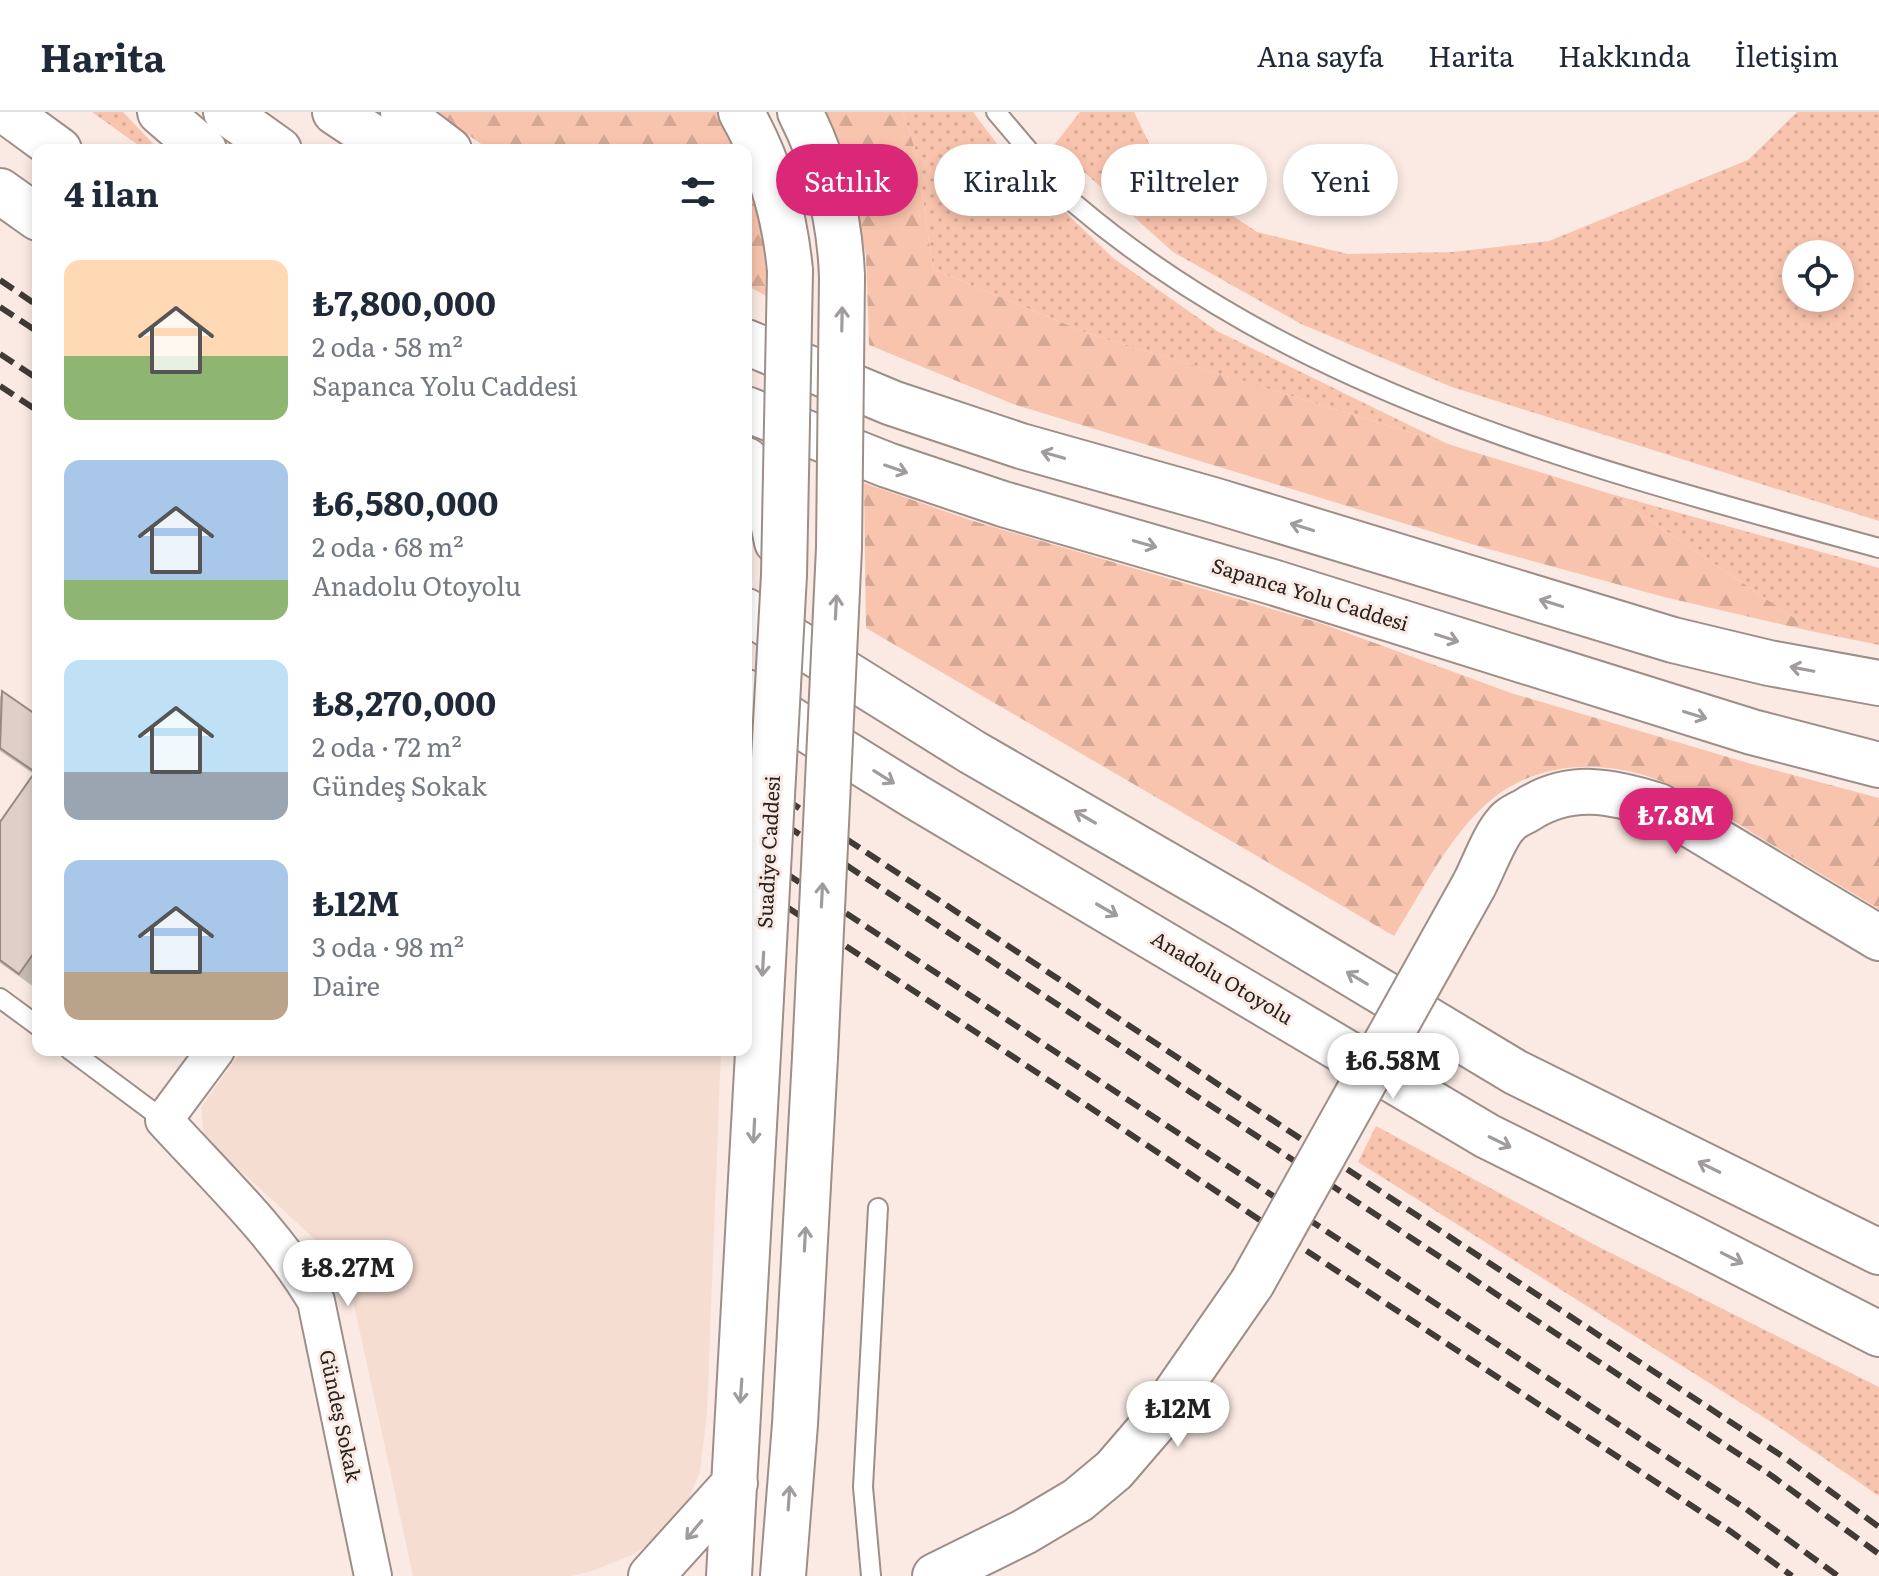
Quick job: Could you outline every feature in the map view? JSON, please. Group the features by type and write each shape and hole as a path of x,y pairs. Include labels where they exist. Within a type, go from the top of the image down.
{"main road":[{"path":"7,112 51,144"},
{"path":"160,112 197,144"},
{"path":"226,112 271,144"},
{"path":"335,112 383,144"},
{"path":"403,112 441,144"},
{"name":"Suadiye Caddesi","path":"729,1576 784,575 790,271 781,211 752,132 741,112"},
{"path":"783,1576 795,1424 815,1057 839,548 842,277 836,216 825,172 800,112"},
{"path":"0,191 32,214"},
{"path":"752,345 892,403 1021,446 1228,505 1673,640 1769,663 1879,683"},
{"name":"Sapanca Yolu Caddesi","path":"752,411 887,465 1003,504 1269,581 1763,735 1879,765"},
{"path":"752,467 767,493 784,575"},
{"path":"752,615 972,752 1242,908 1515,1072 1879,1252"},
{"name":"Anadolu Otoyolu","path":"752,696 916,797 1487,1136 1879,1334"},
{"path":"935,1576 1024,1532 1078,1500 1114,1470 1157,1420 1252,1283 1506,824 1535,805 1566,792 1628,795 1659,806 1879,938"},
{"path":"651,1576 735,1483"}],"street":[{"path":"164,1120 212,1056"},
{"name":"Gündeş Sokak","path":"164,1120 296,1266 316,1301 373,1576"}],"lane":[{"path":"996,112 1072,202 1180,283 1329,366 1469,423 1646,484 1879,548"},
{"path":"0,998 32,1022"},
{"path":"78,1056 164,1120"},
{"path":"871,1576 863,1487 878,1208"}],"shaded area":[{"path":"238,1056 721,1056 707,1413 700,1472 686,1506 664,1535 634,1554 571,1576 413,1576 346,1268 204,1137 201,1107"}],"green space":[{"path":"92,112 123,112 153,144 137,144"},
{"path":"435,112 717,112 734,144 481,144"},
{"path":"821,112 903,112 913,144 834,144"},
{"path":"903,112 973,112 997,144 934,144 934,216 1069,216 1113,258 1217,331 1448,444 1087,333 933,269 918,166 918,144 913,144"},
{"path":"1080,112 1134,112 1149,144 1101,144 1101,187 1085,173 1085,144 1055,144"},
{"path":"1797,112 1879,112 1879,521 1452,387 1301,324 1173,252 1133,216 1233,216 1257,232 1348,254 1453,252 1549,241 1748,160"},
{"path":"918,166 933,269 1087,333 1611,494 1815,632 1664,597 1485,548 1013,404 869,345 866,256 858,216 918,216"},
{"path":"752,193 763,231 768,297 752,288"},
{"path":"864,483 970,520 1323,624 1511,693 1879,798 1879,909 1681,790 1631,772 1579,767 1553,770 1528,778 1483,807 1457,836 1394,936 866,628"},
{"path":"1611,494 1879,568 1879,645 1815,632"},
{"path":"1376,1126 1593,1244 1879,1387 1879,1496 1776,1425 1358,1162"}],"building":[{"path":"2,691 32,712 32,770 0,748"},
{"path":"32,776 32,956 19,974 0,960 0,822"}],"railway":[{"path":"0,280 32,302"},
{"path":"0,307 32,328"},
{"path":"0,354 32,375"},
{"path":"0,386 32,407"},
{"path":"752,777 1785,1458 1879,1527"},
{"path":"752,803 1772,1476 1879,1554"},
{"path":"752,851 1746,1509 1838,1576"},
{"path":"752,884 1730,1531 1792,1576"}]}
